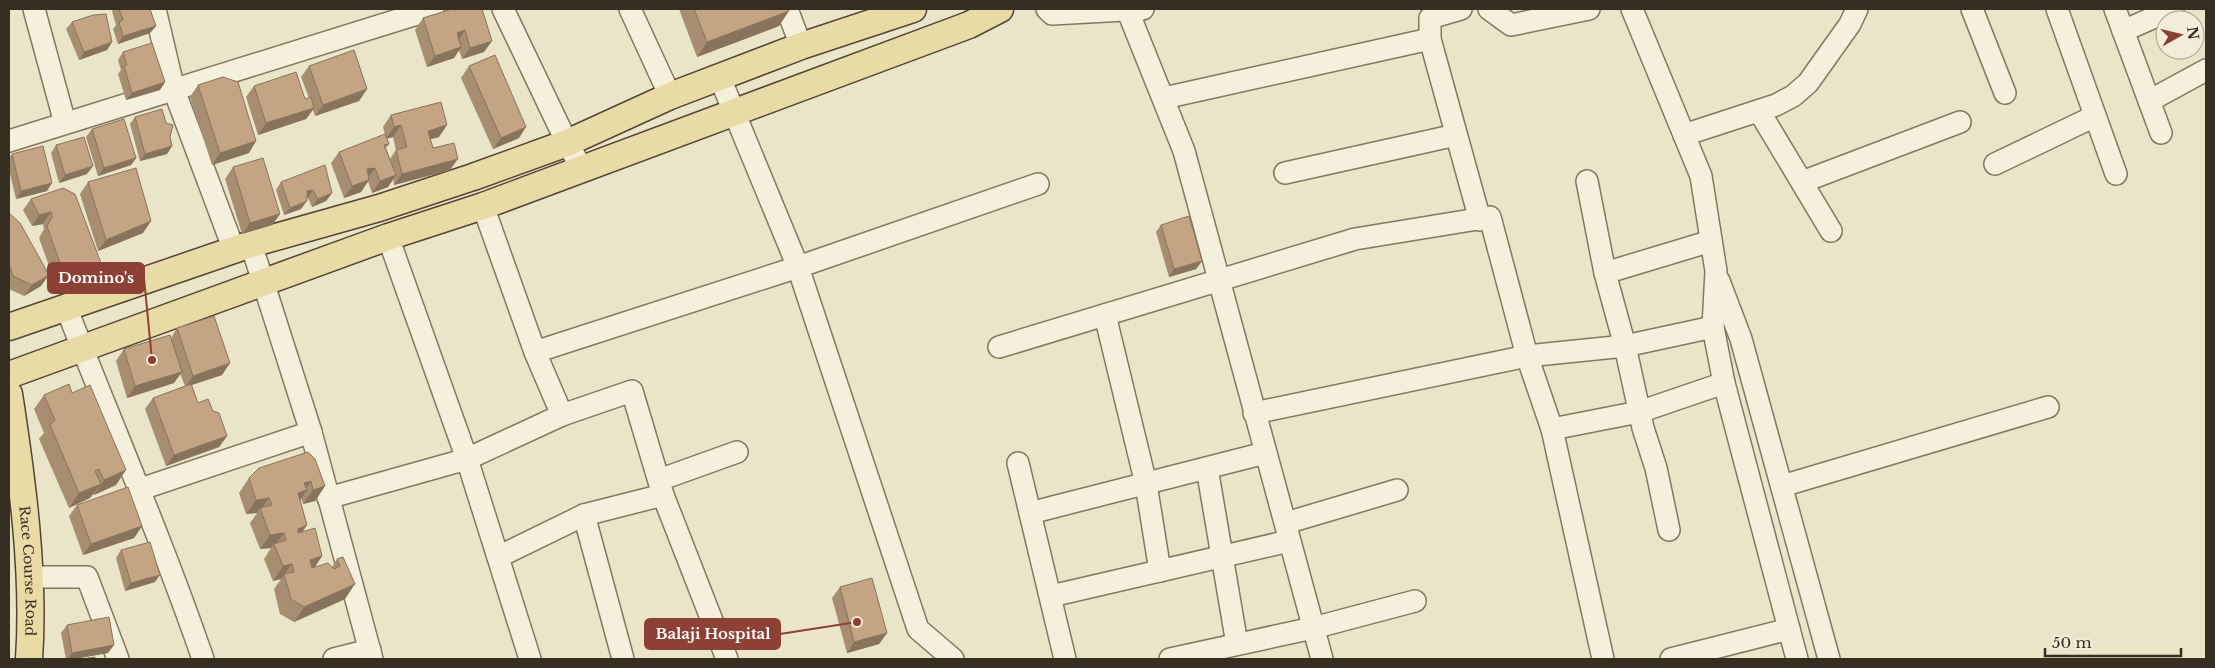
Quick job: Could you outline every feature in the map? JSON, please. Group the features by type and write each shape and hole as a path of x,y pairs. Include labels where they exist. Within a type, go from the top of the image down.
{"main road":[{"path":"9,327 243,247 378,208 567,143 670,96 720,78 879,14 913,9"},
{"path":"9,375 388,237 483,206 583,170 734,112 967,17 1000,9"},
{"name":"Race Course Road","path":"9,394 20,470 29,577 31,629 29,659"}],"street":[{"path":"34,9 65,123"},
{"path":"156,9 174,90 243,247 263,282 311,432 371,655 334,659"},
{"path":"9,141 433,9"},
{"path":"504,9 567,143 583,170"},
{"path":"630,9 670,96"},
{"path":"787,9 801,46"},
{"path":"1047,9 1052,14 1133,9 1184,151 1322,659"},
{"path":"1461,9 1430,18 1430,39 1480,220"},
{"path":"1489,9 1511,25 1589,9"},
{"path":"1632,9 1701,176 1716,271 1714,326 1724,383 1797,659"},
{"path":"1684,136 1758,111 1793,96 1808,83 1850,24 1858,9"},
{"path":"1972,9 2005,93"},
{"path":"2057,9 2116,174"},
{"path":"2115,9 2161,134"},
{"path":"2123,31 2173,9"},
{"path":"1164,98 1430,39"},
{"path":"2149,101 2206,70"},
{"path":"720,78 798,267 918,629 953,659"},
{"path":"1758,111 1831,231"},
{"path":"1995,164 2096,116"},
{"path":"1802,182 1960,122"},
{"path":"1284,173 1456,135"},
{"path":"1587,181 1605,272 1625,346 1639,412 1656,468 1669,530"},
{"path":"535,352 798,267 1038,184"},
{"path":"483,206 535,352 562,415"},
{"path":"999,347 1355,239 1490,217 1527,356 1552,429 1603,659"},
{"path":"388,237 467,459 530,659"},
{"path":"1605,272 1712,241"},
{"path":"1716,271 1741,339 1828,659"},
{"path":"66,308 138,490 174,572 203,659"},
{"path":"1105,315 1146,484 1160,571"},
{"path":"1254,413 1527,356 1625,346 1714,326"},
{"path":"1552,429 1639,412 1724,383"},
{"path":"328,498 467,459 562,415 632,390 661,487 727,659"},
{"path":"1782,486 2048,407"},
{"path":"138,490 311,432"},
{"path":"498,556 584,515 661,487 737,452"},
{"path":"1030,513 1265,453"},
{"path":"1018,463 1065,659"},
{"path":"1207,468 1237,644"},
{"path":"1051,596 1223,556 1397,490"},
{"path":"584,515 623,659"},
{"path":"29,577 87,577 118,659"},
{"path":"1170,659 1205,655 1237,644 1313,628 1415,602"},
{"path":"1671,659 1789,629"}],"building":[{"path":"119,9 150,9 156,26 123,36 119,22 123,20"},
{"path":"452,9 482,9 492,41 470,48 465,30 457,33 461,47 435,56 423,18"},
{"path":"694,9 788,9 789,11 707,42"},
{"path":"106,14 112,42 84,52 72,22 93,15"},
{"path":"152,43 165,82 132,93 124,66 127,65 123,52"},
{"path":"354,50 367,89 323,105 309,66"},
{"path":"495,55 526,127 501,138 469,66"},
{"path":"296,72 305,99 311,97 314,108 266,123 254,86"},
{"path":"223,77 238,82 256,141 220,153 198,85"},
{"path":"441,102 447,125 428,131 433,148 454,143 458,159 402,174 396,150 407,147 401,125 394,127 391,115"},
{"path":"162,109 166,123 173,125 170,137 172,146 145,154 135,117"},
{"path":"124,119 136,158 104,168 92,129"},
{"path":"385,134 389,144 384,145 396,175 380,181 375,168 367,169 369,180 352,186 339,152"},
{"path":"84,137 93,166 65,175 56,145"},
{"path":"43,146 52,183 21,191 12,154"},
{"path":"263,158 280,214 250,223 233,167"},
{"path":"325,165 332,193 318,199 313,190 307,191 307,201 290,208 281,182"},
{"path":"136,168 151,221 106,240 88,182"},
{"path":"63,188 75,194 101,263 65,277 47,226 52,217 51,212 39,215 31,199"},
{"path":"9,213 20,223 49,275 32,285 13,276 9,264"},
{"path":"1189,216 1202,261 1174,269 1161,225"},
{"path":"214,316 230,363 193,376 177,328"},
{"path":"170,335 182,372 135,386 124,349"},
{"path":"69,384 72,393 90,385 126,470 104,480 99,469 95,471 101,484 79,493 50,425 55,420 44,395"},
{"path":"191,384 198,403 208,399 213,411 219,413 227,436 174,455 153,398"},
{"path":"308,452 315,459 325,486 313,490 311,481 304,483 307,490 298,493 307,525 298,529 298,533 315,528 322,556 310,560 312,568 328,563 334,569 340,566 337,559 343,557 355,584 304,607 291,599 284,574 294,572 292,564 283,566 274,544 286,540 284,533 270,535 260,508 272,505 269,498 256,500 249,478 259,468"},
{"path":"128,487 142,526 91,544 77,505"},
{"path":"150,542 160,575 131,583 121,550"},
{"path":"872,578 887,633 854,642 840,587"},
{"path":"109,617 114,645 72,653 67,625"}],"place":[{"name":"Domino's","path":"152,360"},
{"name":"Balaji Hospital","path":"857,622"}]}
